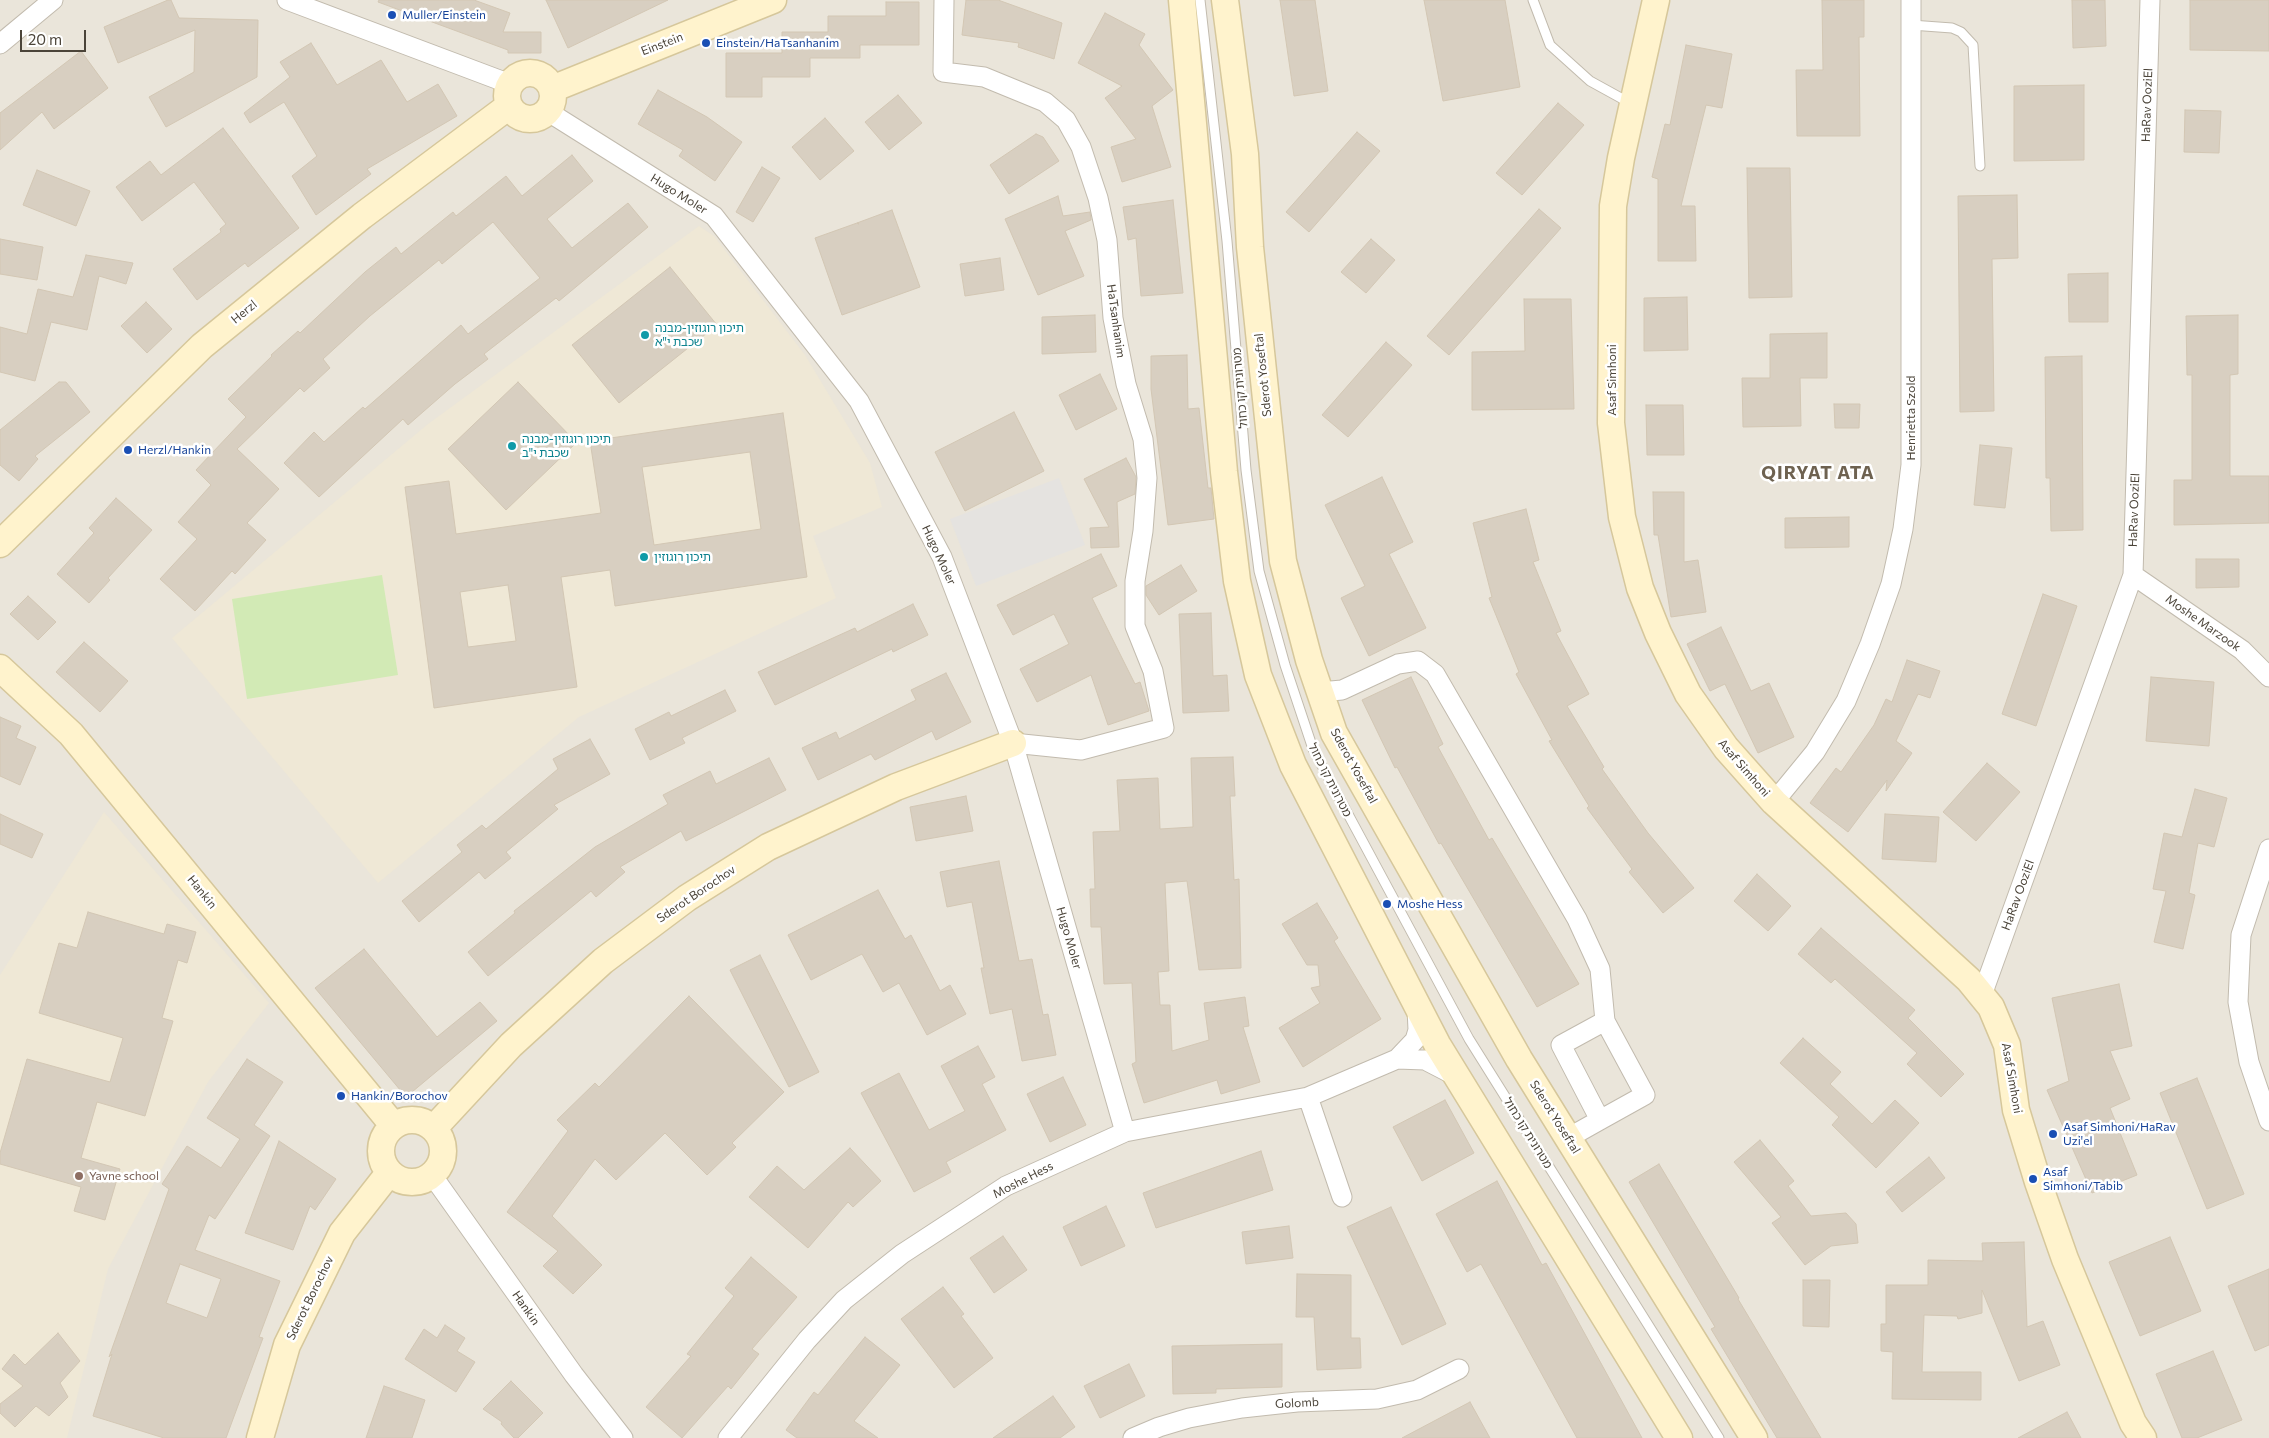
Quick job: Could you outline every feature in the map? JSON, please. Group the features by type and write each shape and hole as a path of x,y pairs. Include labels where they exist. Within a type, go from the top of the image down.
{"street":[{"path":"0,44 53,0"},
{"path":"287,0 509,95"},
{"name":"Einstein","path":"549,100 773,0"},
{"name":"HaTsanhanim","path":"944,0 943,72 984,76 1045,102 1066,120 1081,147 1098,198 1108,240 1113,318 1126,384 1143,439 1147,478 1143,531 1135,581 1135,626 1153,671 1164,728 1081,750 1013,743"},
{"path":"1182,0 1224,472 1238,581 1258,675 1293,765 1416,1003 1457,1077 1679,1438"},
{"name":"Sderot Yoseftal","path":"1225,0 1245,154 1250,247 1283,561 1309,660 1338,741 1520,1059 1754,1438"},
{"name":"Asaf Simhoni","path":"1656,0 1632,104 1613,206 1611,423 1622,517 1632,563 1648,610 1688,694 1726,748 1774,802 1969,980 1991,1007 2005,1038 2016,1110 2024,1143 2065,1259 2133,1423 2143,1438"},
{"name":"Henrietta Szold","path":"1774,802 1814,752 1846,702 1870,644 1891,584 1903,529 1911,465 1911,0"},
{"name":"HaRav OoziEl","path":"1982,995 2132,575 2150,0"},
{"path":"533,73 546,79 549,100 537,118 529,119 515,114 509,95 518,75 533,73"},
{"name":"Herzl","path":"0,544 202,346 509,95"},
{"name":"Hugo Moler","path":"549,100 714,216 859,400 942,557 1013,743 1125,1132"},
{"name":"Moshe Marzook","path":"2132,575 2242,650 2269,676"},
{"path":"1320,692 1342,690 1398,664 1418,661 1435,674 1577,919 1600,969 1605,1021 1645,1094 1568,1138"},
{"name":"Hankin","path":"0,668 71,734 393,1125"},
{"name":"Sderot Borochov","path":"434,1128 518,1038 603,961 687,898 768,846 896,787 1013,743"},
{"path":"2269,849 2241,935 2238,1002 2248,1062 2269,1121"},
{"name":"Moshe Hess","path":"728,1438 808,1340 844,1300 902,1254 1006,1186 1125,1132 1308,1098 1397,1059 1415,1040 1418,1017 1416,1003"},
{"path":"1600,1120 1561,1045 1605,1021"},
{"name":"Moshe Hess","path":"1397,1059 1426,1060 1457,1077"},
{"path":"1308,1098 1342,1197"},
{"path":"414,1120 425,1122 434,1128 443,1147 443,1158 432,1175 415,1182 405,1182 389,1173 383,1164 380,1153 381,1143 393,1125 414,1120"},
{"name":"Sderot Borochov","path":"260,1438 288,1346 342,1233 389,1173"},
{"name":"Hankin","path":"432,1175 574,1375 623,1438"},
{"name":"Golomb","path":"1133,1438 1159,1427 1189,1418 1242,1408 1297,1402 1377,1400 1417,1390 1459,1369"}],"lane":[{"name":"מטרונית קו כחול","path":"1200,0 1227,241 1246,470 1258,571 1312,749 1469,1039 1719,1438"},
{"path":"1533,0 1550,45 1590,81 1632,104"},
{"path":"1911,25 1952,28 1961,32 1973,45 1980,166"}],"shaded area":[{"path":"0,0 2269,0 2269,1438 0,1438"},
{"path":"699,226 714,236 805,355 870,463 882,507 813,536 836,598 579,717 378,883 172,638 428,424"},
{"path":"1059,478 1085,545 976,586 950,519"},
{"name":"Yavne school","path":"104,812 269,1003 208,1082 108,1269 67,1438 0,1438 0,975"}],"green space":[{"path":"382,575 398,675 247,699 232,599"}],"building":[{"path":"171,0 179,18 258,20 257,77 166,127 149,97 194,72 195,30 118,63 104,27"},
{"path":"379,0 474,0 510,13 503,32 541,32 541,53 508,53 508,50 378,2"},
{"path":"546,0 668,0 568,48"},
{"path":"966,0 998,0 1062,23 1054,59 1018,47 1019,43 962,35"},
{"path":"1280,0 1315,0 1328,91 1294,96"},
{"path":"1424,0 1505,0 1520,87 1443,101"},
{"path":"1822,0 1864,0 1864,37 1859,37 1860,136 1797,136 1796,70 1823,70"},
{"path":"2072,0 2105,0 2106,46 2073,48"},
{"path":"2190,0 2269,0 2269,51 2190,50"},
{"path":"886,2 919,2 919,45 860,45 860,58 810,58 810,77 762,77 762,97 726,97 726,53 782,53 782,32 828,32 828,16 886,16"},
{"path":"1105,13 1145,34 1139,45 1173,90 1152,106 1171,167 1122,182 1111,147 1136,139 1105,98 1122,86 1078,63"},
{"path":"311,43 337,85 381,60 407,102 438,84 457,116 367,169 371,174 316,215 292,176 317,156 284,102 250,123 244,113 290,77 280,62"},
{"path":"1686,45 1732,54 1722,108 1706,105 1681,206 1695,206 1696,261 1658,261 1658,179 1652,177 1665,124 1670,125"},
{"path":"81,51 108,88 54,129 42,112 0,150 0,113"},
{"path":"2084,85 2084,160 2014,161 2014,86"},
{"path":"658,90 707,117 742,142 715,181 679,156 683,150 638,124"},
{"path":"898,95 922,123 889,150 865,122"},
{"path":"1558,103 1584,125 1522,195 1496,173"},
{"path":"2185,110 2221,111 2219,153 2184,152"},
{"path":"825,118 854,151 820,180 792,147"},
{"path":"223,128 299,228 248,267 245,263 197,300 173,269 221,232 220,229 226,224 194,182 142,221 116,187 150,161 161,175"},
{"path":"1357,132 1380,151 1309,232 1286,212"},
{"path":"1036,134 1043,137 1059,161 1009,194 990,165"},
{"path":"572,155 593,181 547,219 572,248 628,203 648,227 559,301 556,298 484,354 488,359 455,384 408,425 403,419 319,497 284,463 314,432 324,442 363,407 365,409 461,325 468,334 540,278 493,222 442,264 439,260 370,316 323,359 330,368 304,392 300,388 237,449 279,489 247,523 266,540 235,574 232,571 195,611 160,579 197,539 178,522 211,485 196,470 246,417 228,399 271,355 298,331 300,333 365,272 396,247 401,254 453,212 456,216 506,176 522,196"},
{"path":"762,167 780,178 753,222 736,212"},
{"path":"1747,168 1790,168 1792,297 1749,298"},
{"path":"37,170 90,191 76,226 23,205"},
{"path":"2017,195 2018,258 1992,259 1994,411 1960,412 1958,196"},
{"path":"1058,196 1063,216 1090,212 1091,220 1065,231 1084,276 1038,295 1005,219"},
{"path":"1173,200 1183,293 1141,296 1136,238 1128,240 1123,207"},
{"path":"1539,209 1561,228 1449,355 1427,336"},
{"path":"892,210 920,287 842,315 815,238"},
{"path":"0,239 43,247 37,280 0,274"},
{"path":"1371,239 1395,260 1366,293 1341,272"},
{"path":"86,255 133,263 126,284 99,276 87,330 51,322 35,381 0,372 0,327 27,334 38,289 73,297"},
{"path":"1000,258 1004,290 965,296 960,264"},
{"name":"תיכון רוגוזין-מבנה שכבת י\"א","path":"670,267 717,325 619,403 572,345"},
{"path":"2108,273 2108,322 2069,322 2068,274"},
{"path":"1687,297 1688,350 1644,351 1644,298"},
{"path":"1524,299 1571,299 1574,409 1472,410 1472,352 1525,351"},
{"path":"146,302 172,329 147,353 121,326"},
{"path":"1095,315 1096,352 1042,354 1042,317"},
{"path":"2238,315 2238,374 2230,375 2230,476 2269,476 2269,523 2174,525 2174,480 2192,480 2192,375 2187,375 2186,316"},
{"path":"1827,333 1827,378 1800,378 1801,426 1743,427 1742,378 1770,378 1770,334"},
{"path":"1386,342 1412,365 1348,437 1322,415"},
{"path":"1187,355 1188,409 1199,408 1208,488 1211,488 1214,519 1168,525 1151,389 1151,356"},
{"path":"2082,356 2083,530 2051,531 2050,478 2046,478 2045,357"},
{"path":"1100,374 1117,409 1076,430 1059,395"},
{"path":"59,382 66,382 90,412 35,456 38,459 19,481 0,465 0,430"},
{"name":"תיכון רוגוזין-מבנה שכבת י\"ב","path":"518,382 573,439 566,445 576,443 506,510 448,449"},
{"path":"1834,404 1860,404 1859,428 1835,428"},
{"path":"1646,405 1683,405 1684,455 1647,455"},
{"path":"1014,412 1044,471 965,511 935,452"},
{"name":"תיכון רוגוזין","path":"783,413 807,577 615,606 610,570 561,577 577,687 434,708 405,487 449,481 456,534 601,513 590,441","holes":["750,452 761,529 654,545 642,467","508,585 516,641 468,647 460,592"]},
{"path":"1980,445 2012,448 2005,508 1974,505"},
{"path":"1126,458 1136,477 1135,494 1117,502 1119,547 1091,548 1090,528 1109,527 1084,479"},
{"path":"1382,477 1413,542 1389,554 1426,628 1369,656 1341,598 1365,586 1325,505"},
{"path":"1653,492 1684,492 1684,562 1698,560 1706,612 1671,617 1658,535 1654,535"},
{"path":"116,498 152,530 108,578 110,580 89,603 57,574 94,533 89,528"},
{"path":"1526,509 1539,560 1533,562 1561,631 1556,633 1589,694 1567,706 1604,767 1602,769 1648,833 1694,888 1663,913 1629,872 1632,869 1587,808 1589,806 1549,741 1552,740 1516,674 1519,672 1489,598 1492,597 1473,523"},
{"path":"1849,517 1849,547 1785,548 1785,518"},
{"path":"1101,554 1117,586 1092,598 1135,684 1140,682 1149,711 1108,725 1091,675 1037,702 1020,669 1069,644 1054,614 1013,635 997,605"},
{"path":"2196,559 2239,559 2239,587 2196,588"},
{"path":"1181,565 1197,591 1159,615 1146,595 1146,586"},
{"path":"2043,594 2077,606 2036,726 2002,714"},
{"path":"28,596 56,622 38,640 10,614"},
{"path":"913,604 928,635 893,652 892,649 775,705 758,672 855,628 857,632"},
{"path":"1211,613 1213,676 1227,675 1229,711 1183,713 1179,614"},
{"path":"1721,627 1751,691 1769,683 1794,737 1758,753 1725,684 1710,691 1687,644"},
{"path":"84,642 128,681 100,712 56,672"},
{"path":"1907,660 1940,671 1930,698 1918,694 1896,741 1912,753 1886,791 1887,780 1848,832 1810,803 1836,768 1841,772 1874,725 1886,699 1892,702"},
{"path":"946,673 971,722 936,740 932,731 875,760 871,754 818,780 802,748 836,732 839,739 916,700 911,690"},
{"path":"1411,677 1443,744 1438,747 1489,840 1492,838 1579,984 1537,1007 1441,843 1439,844 1397,767 1395,768 1362,700"},
{"path":"2151,677 2214,682 2209,746 2146,741"},
{"path":"725,690 736,711 682,738 685,743 650,760 635,729 669,712 671,716"},
{"path":"0,717 21,726 16,738 36,747 20,785 0,776"},
{"path":"590,739 610,774 554,805 558,809 506,852 511,858 485,879 479,872 419,922 402,901 462,852 457,845 482,825 486,829 558,769 553,759"},
{"path":"1233,757 1235,796 1230,796 1234,880 1239,879 1241,968 1199,970 1187,881 1165,883 1169,971 1158,972 1160,1005 1170,1005 1172,1051 1209,1040 1204,1003 1245,997 1249,1026 1243,1027 1260,1082 1221,1094 1217,1080 1144,1103 1132,1064 1136,1062 1132,983 1104,984 1101,927 1091,927 1090,889 1095,889 1093,832 1120,831 1117,780 1158,778 1160,829 1193,827 1191,758"},
{"path":"769,758 786,790 686,841 681,831 620,867 625,872 596,897 591,891 488,976 468,952 515,913 514,911 595,847 668,804 663,795 710,771 716,784"},
{"path":"1987,763 2020,792 1976,841 1943,812"},
{"path":"2195,789 2227,798 2214,847 2198,843 2189,893 2195,895 2183,949 2154,942 2166,891 2153,889 2164,833 2182,837"},
{"path":"966,796 973,831 916,841 910,807"},
{"path":"0,814 43,834 32,858 0,844"},
{"path":"1885,814 1939,817 1936,862 1882,859"},
{"path":"999,861 1019,961 1032,959 1043,1015 1048,1014 1056,1055 1022,1061 1012,1009 990,1014 981,968 984,968 972,902 947,907 940,872"},
{"path":"1757,874 1791,906 1768,931 1734,901"},
{"path":"878,890 905,939 911,935 940,991 950,985 966,1014 927,1035 899,983 883,992 862,954 811,980 788,935"},
{"path":"1317,903 1338,938 1334,941 1381,1019 1303,1067 1279,1028 1320,1003 1311,988 1320,986 1318,965 1307,965 1282,924"},
{"path":"88,912 164,934 167,924 196,932 187,963 178,960 162,1018 173,1021 145,1116 97,1102 81,1158 120,1169 105,1220 74,1211 81,1187 0,1164 0,1153 27,1059 110,1082 123,1038 39,1013 59,943 77,948"},
{"path":"1821,928 1915,1010 1908,1018 1964,1074 1941,1097 1907,1064 1917,1053 1835,979 1831,983 1798,954"},
{"path":"364,949 437,1037 480,1002 497,1021 406,1097 315,988"},
{"path":"760,955 819,1072 789,1087 730,970"},
{"path":"2119,984 2132,1046 2110,1051 2130,1099 2110,1108 2137,1175 2092,1193 2047,1090 2069,1081 2052,998"},
{"path":"689,996 784,1092 732,1143 736,1147 707,1175 665,1133 616,1180 595,1159 552,1216 602,1265 573,1294 543,1266 558,1251 507,1212 568,1131 557,1120 595,1083 599,1087"},
{"path":"1803,1038 1841,1072 1830,1084 1872,1124 1895,1100 1919,1123 1876,1168 1832,1125 1839,1117 1780,1063"},
{"path":"978,1046 995,1077 982,1084 1006,1130 946,1162 951,1172 914,1192 861,1093 899,1073 929,1130 965,1111 941,1066"},
{"path":"247,1059 283,1082 254,1125 270,1136 215,1219 209,1215 195,1250 280,1281 259,1337 263,1338 226,1438 164,1438 93,1416 112,1354 109,1357 169,1189 162,1184 187,1146 221,1168 240,1139 207,1118","holes":["180,1264 221,1279 207,1318 166,1303"]},
{"path":"1063,1077 1086,1125 1050,1142 1027,1094"},
{"path":"2197,1078 2244,1194 2207,1209 2160,1093"},
{"path":"1445,1100 1474,1153 1422,1181 1393,1127"},
{"path":"1760,1140 1794,1181 1788,1186 1811,1216 1846,1213 1856,1224 1858,1243 1831,1246 1805,1265 1772,1223 1781,1217 1734,1162"},
{"path":"279,1141 336,1179 315,1210 310,1206 293,1250 245,1233"},
{"path":"850,1148 881,1181 853,1207 848,1202 808,1248 749,1197 777,1166 804,1190"},
{"path":"1261,1151 1273,1190 1156,1228 1143,1193"},
{"path":"1929,1157 1945,1178 1902,1212 1886,1192"},
{"path":"1659,1164 1821,1438 1777,1438 1711,1329 1715,1327 1629,1182"},
{"path":"1497,1181 1542,1265 1546,1263 1642,1438 1577,1438 1481,1264 1467,1272 1436,1214"},
{"path":"1106,1206 1125,1246 1081,1266 1063,1227"},
{"path":"1391,1207 1446,1324 1402,1345 1347,1227"},
{"path":"1289,1226 1293,1258 1246,1264 1242,1232"},
{"path":"1003,1236 1027,1270 994,1293 970,1258"},
{"path":"2170,1237 2201,1311 2140,1336 2109,1262"},
{"path":"2024,1242 2027,1327 2043,1321 2060,1365 2019,1381 1982,1290 1982,1313 1958,1319 1957,1316 1924,1315 1922,1372 1981,1372 1981,1400 1892,1399 1893,1352 1881,1351 1881,1324 1886,1324 1886,1285 1928,1285 1928,1260 1983,1261 1982,1243"},
{"path":"751,1257 797,1297 752,1349 759,1354 731,1389 728,1386 682,1438 646,1407 691,1356 687,1354 734,1296 725,1288"},
{"path":"2269,1269 2269,1345 2255,1351 2228,1286"},
{"path":"1297,1274 1351,1275 1351,1338 1360,1338 1361,1368 1317,1370 1314,1317 1296,1317"},
{"path":"1803,1280 1830,1280 1829,1327 1803,1326"},
{"path":"943,1287 964,1314 961,1316 993,1358 954,1388 901,1319"},
{"path":"445,1325 465,1338 457,1351 475,1362 456,1392 405,1359 424,1329 437,1338"},
{"path":"58,1333 80,1361 60,1383 68,1397 49,1416 36,1406 15,1427 0,1413 0,1404 23,1386 2,1369 14,1354 25,1365"},
{"path":"865,1337 900,1365 854,1421 878,1438 797,1438 786,1430 814,1392 818,1395"},
{"path":"1282,1344 1282,1387 1216,1389 1216,1393 1173,1394 1172,1346"},
{"path":"2213,1351 2242,1420 2197,1438 2182,1438 2156,1374"},
{"path":"1129,1364 1145,1396 1100,1418 1084,1386"},
{"path":"511,1381 543,1413 518,1438 514,1438 501,1424 502,1422 483,1409"},
{"path":"384,1386 425,1400 412,1438 366,1438"},
{"path":"1053,1396 1075,1427 1060,1438 993,1438"},
{"path":"1470,1402 1490,1438 1402,1438"},
{"path":"2067,1412 2081,1438 2018,1438"}],"place":[{"name":"Muller/Einstein","path":"392,15"},
{"name":"Einstein/HaTsanhanim","path":"706,43"},
{"name":"תיכון רוגוזין-מבנה שכבת י\"א","path":"645,335"},
{"name":"תיכון רוגוזין-מבנה שכבת י\"ב","path":"512,446"},
{"name":"Herzl/Hankin","path":"128,450"},
{"name":"תיכון רוגוזין","path":"644,557"},
{"name":"Moshe Hess","path":"1387,904"},
{"name":"Hankin/Borochov","path":"341,1096"},
{"name":"Asaf Simhoni/HaRav Uzi'el","path":"2053,1134"},
{"name":"Yavne school","path":"79,1176"},
{"name":"Asaf Simhoni/Tabib","path":"2033,1179"}],"district":[{"name":"QIRYAT ATA","path":"1818,473"}]}
